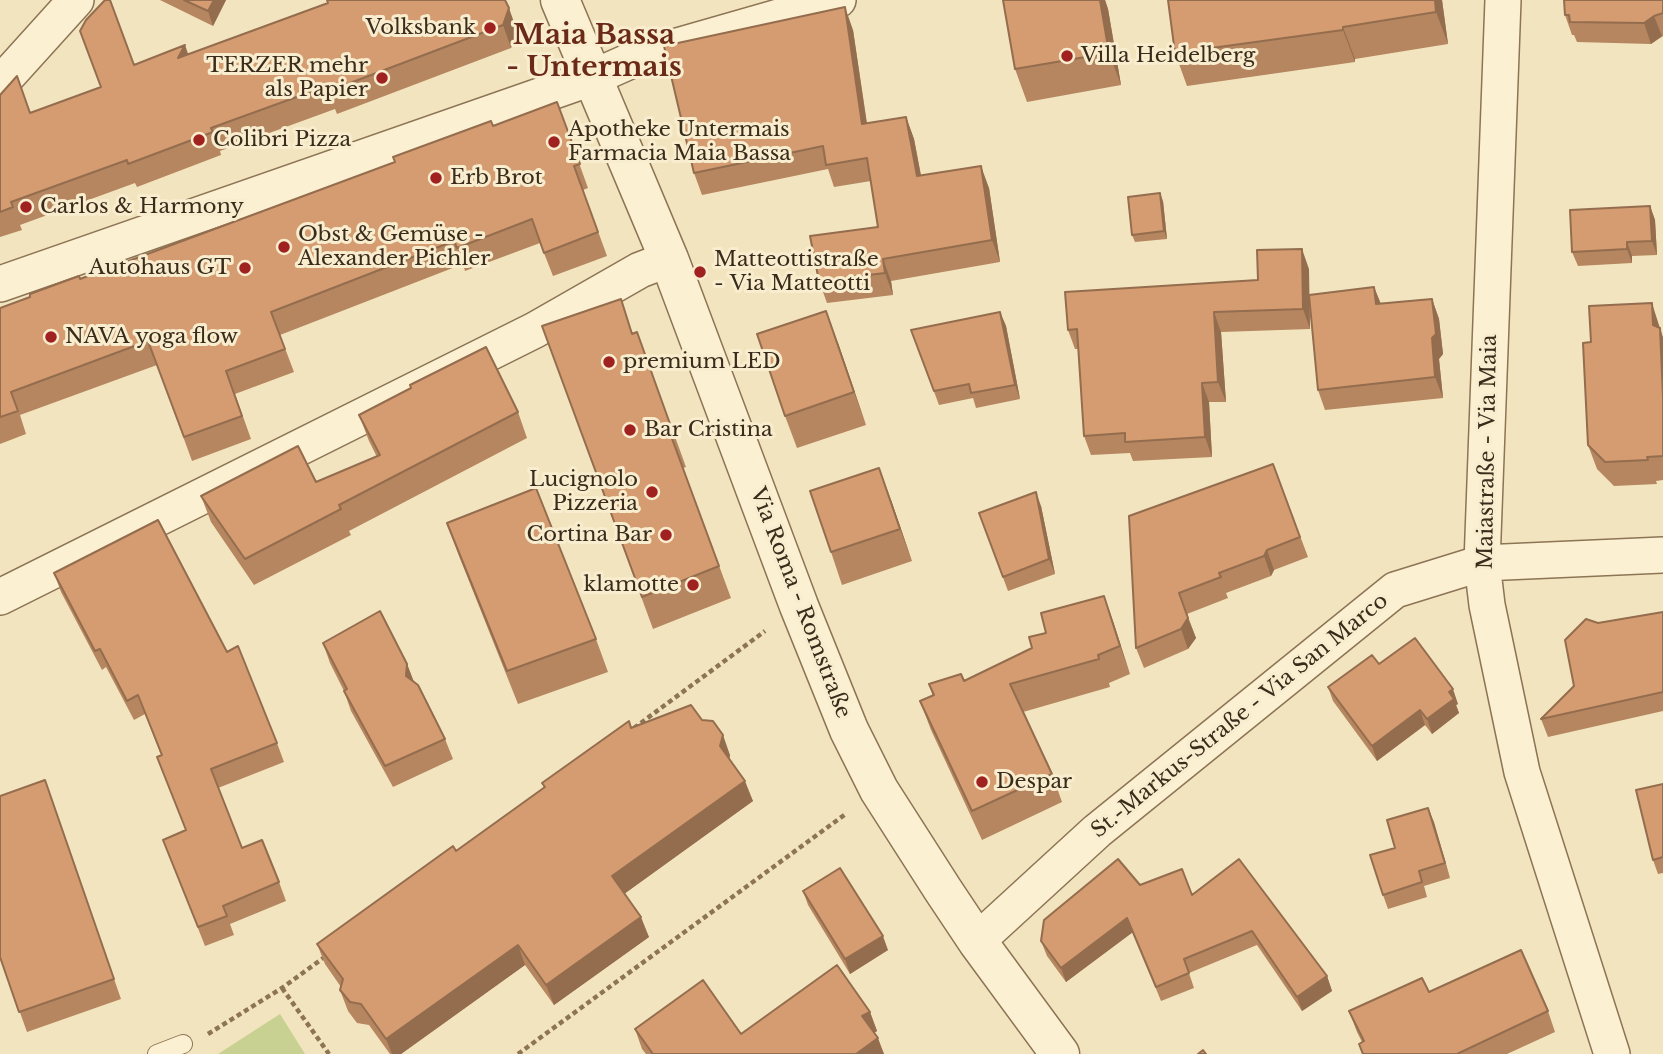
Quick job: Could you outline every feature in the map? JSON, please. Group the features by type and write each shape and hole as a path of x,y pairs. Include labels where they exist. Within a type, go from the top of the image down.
{"street":[{"path":"0,84 76,0"},
{"path":"0,284 594,77 639,57 838,0"},
{"name":"Maiastraße - Via Maia","path":"1503,0 1482,563 1487,605 1521,772 1612,1054"},
{"name":"Via Roma - Romstraße","path":"564,9 669,259 799,606 849,730 879,790 977,941 1060,1054"},
{"path":"0,597 535,330 640,270 669,259"},
{"name":"St.-Markus-Straße - Via San Marco","path":"977,941 1097,831 1395,590 1482,563 1663,555"}],"lane":[{"path":"157,1054 183,1044"}],"path":[{"path":"631,731 799,606"},
{"path":"519,1054 879,790"},
{"path":"183,1044 205,1036 282,988 327,955"},
{"path":"282,988 329,1054"}],"green space":[{"path":"280,1014 305,1054 218,1054"}],"building":[{"path":"105,0 110,0 134,65 185,45 178,58 328,3 327,0 505,0 509,8 503,25 329,91 327,86 211,128 213,132 128,164 127,160 11,202 13,207 0,212 0,95 17,76 30,113 101,87 80,31 86,20"},
{"path":"184,0 214,0 208,11"},
{"path":"1003,0 1100,0 1109,53 1015,69"},
{"path":"1168,0 1435,0 1436,12 1343,27 1343,30 1175,53"},
{"path":"1564,0 1663,0 1663,13 1644,23 1570,22 1569,15 1565,15"},
{"path":"845,7 862,124 906,117 917,176 981,166 992,240 883,259 885,273 819,281 810,236 878,227 867,158 826,165 823,146 694,173 664,46"},
{"path":"557,102 580,164 574,166 598,232 544,253 532,219 457,248 454,241 271,312 285,349 226,371 242,416 184,437 148,341 11,392 18,411 0,417 0,308 30,297 30,294 79,276 80,279 395,162 393,157 491,121 493,126"},
{"path":"1160,193 1164,231 1132,235 1128,197"},
{"path":"1650,206 1652,241 1627,242 1627,249 1572,252 1570,210"},
{"path":"1302,249 1303,309 1214,312 1218,382 1202,383 1205,437 1125,442 1125,433 1084,436 1077,329 1068,330 1065,292 1258,280 1257,250"},
{"path":"1374,287 1376,304 1432,299 1436,334 1432,338 1435,377 1318,390 1309,295"},
{"path":"621,299 632,334 637,332 674,435 671,436 719,566 642,597 542,326"},
{"path":"1652,303 1653,325 1660,328 1663,456 1647,457 1648,460 1605,462 1588,445 1583,343 1591,342 1589,306"},
{"path":"826,311 854,392 785,416 757,334"},
{"path":"1000,312 1015,385 971,393 969,384 934,391 911,330"},
{"path":"486,347 518,412 339,505 341,509 245,559 201,496 298,446 316,482 380,455 359,415 411,388 410,385"},
{"path":"1273,464 1300,537 1267,550 1264,556 1219,573 1221,577 1179,593 1188,618 1181,629 1136,648 1129,516"},
{"path":"879,468 900,529 831,552 810,491"},
{"path":"536,488 596,639 507,671 447,523"},
{"path":"1036,492 1049,559 1003,577 979,513"},
{"path":"158,520 227,652 238,646 277,743 211,769 242,848 262,840 279,882 223,906 227,916 198,927 163,840 186,830 157,757 162,755 138,695 127,701 100,649 95,651 54,573"},
{"path":"1104,596 1120,646 1098,655 1099,659 1010,684 1052,774 972,811 920,701 934,695 929,684 961,674 964,681 1032,648 1029,637 1046,633 1041,613"},
{"path":"380,611 407,664 406,676 418,685 445,739 385,766 344,691 347,689 323,643"},
{"path":"1663,612 1663,692 1541,719 1574,686 1565,640 1586,619 1598,623"},
{"path":"1415,638 1453,689 1449,692 1454,699 1427,719 1420,710 1372,746 1328,687 1372,655 1379,664"},
{"path":"691,705 702,720 713,721 723,735 720,746 745,781 612,876 641,917 546,985 518,945 386,1039 361,1004 350,1002 340,990 343,979 317,944 453,846 456,851 545,787 542,783 629,721 631,728"},
{"path":"45,780 114,979 19,1012 0,957 0,796"},
{"path":"1663,784 1663,857 1653,860 1636,790"},
{"path":"1428,808 1445,863 1419,871 1422,882 1383,895 1370,855 1395,848 1387,820"},
{"path":"1118,859 1140,885 1182,869 1192,895 1239,859 1327,976 1297,997 1252,931 1184,959 1189,973 1156,987 1127,918 1061,968 1041,941 1044,920"},
{"path":"840,868 883,936 845,959 803,891"},
{"path":"1521,950 1548,1011 1457,1054 1363,1054 1359,1044 1364,1041 1349,1011 1422,978 1429,992"},
{"path":"837,965 870,1012 862,1016 878,1038 856,1054 653,1054 635,1029 703,980 741,1034"}],"place":[{"name":"Volksbank","path":"490,28"},
{"name":"Villa Heidelberg","path":"1067,56"},
{"name":"TERZER mehr als Papier","path":"382,78"},
{"name":"Colibri Pizza","path":"199,140"},
{"name":"Apotheke Untermais Farmacia Maia Bassa","path":"554,142"},
{"name":"Erb Brot","path":"436,178"},
{"name":"Carlos & Harmony","path":"26,207"},
{"name":"Obst & Gemüse - Alexander Pichler","path":"284,247"},
{"name":"Autohaus GT","path":"245,268"},
{"name":"Matteottistraße - Via Matteotti","path":"700,272"},
{"name":"NAVA yoga flow","path":"51,337"},
{"name":"premium LED","path":"609,362"},
{"name":"Bar Cristina","path":"630,430"},
{"name":"Lucignolo Pizzeria","path":"652,492"},
{"name":"Cortina Bar","path":"666,535"},
{"name":"klamotte","path":"693,585"},
{"name":"Despar","path":"982,782"}],"district":[{"name":"Maia Bassa - Untermais","path":"594,52"}]}
